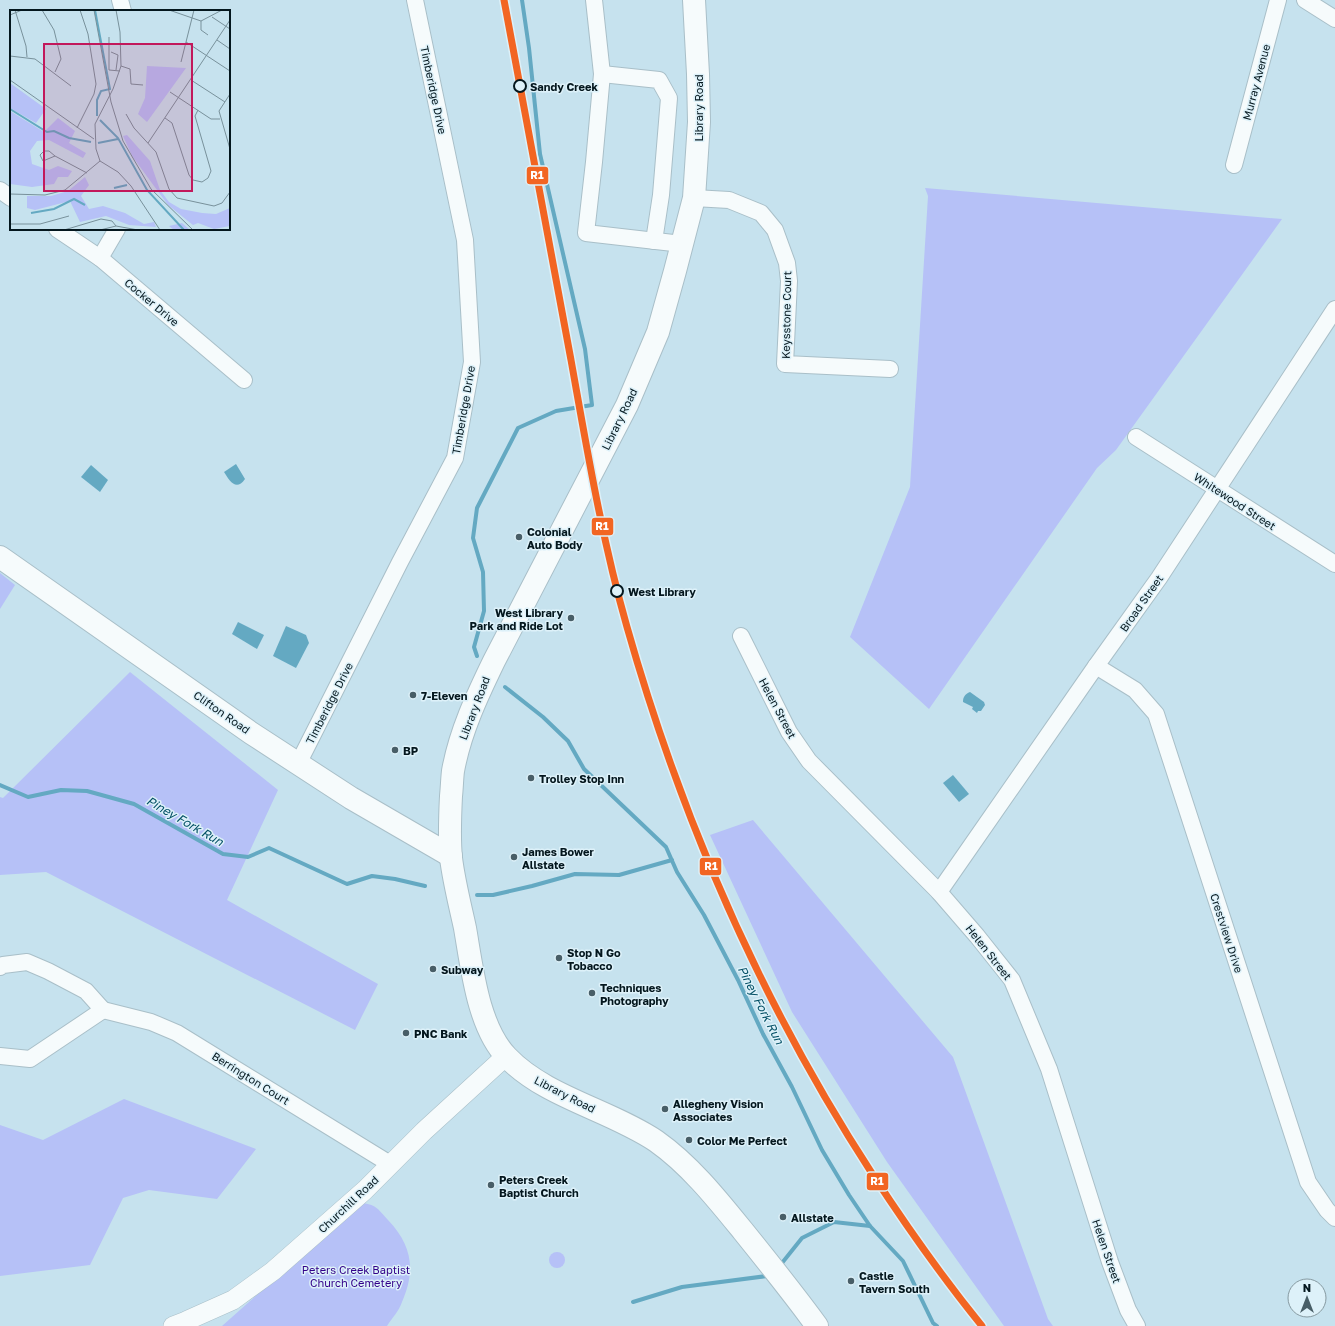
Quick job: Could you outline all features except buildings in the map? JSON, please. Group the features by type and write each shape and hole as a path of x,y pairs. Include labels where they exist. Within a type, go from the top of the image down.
{"main road":[{"name":"Library Road","path":"694,0 699,122 694,198 658,332 627,405 494,661 465,726 453,771 450,812 451,856 477,992 494,1040 506,1056 527,1074 547,1086 629,1125 656,1141 672,1154 703,1184 730,1214 817,1326"},
{"name":"Clifton Road","path":"0,557 251,734 351,798 451,856"}],"street":[{"path":"120,0 123,10"},
{"name":"Timberidge Drive","path":"298,764 400,562 455,458 472,362 465,240 415,0"},
{"path":"594,0 602,74 586,233 682,244"},
{"name":"Murray Avenue","path":"1234,165 1278,0"},
{"path":"1306,0 1335,19"},
{"path":"602,74 659,80 669,98 661,195 654,241"},
{"path":"0,190 10,197"},
{"name":"Keysstone Court","path":"694,198 730,200 761,213 774,230 787,262 788,281 785,364 890,369"},
{"name":"Cocker Drive","path":"58,230 100,258 244,380"},
{"path":"100,258 116,230"},
{"name":"Broad Street","path":"939,892 1159,578 1216,489 1330,328 1335,309"},
{"name":"Whitewood Street","path":"1136,436 1216,489 1335,564"},
{"name":"Helen Street","path":"741,636 789,732 809,761 939,892 1012,980 1049,1069 1110,1262 1128,1310 1137,1326"},
{"name":"Crestview Drive","path":"1096,666 1135,690 1156,714 1308,1182 1327,1210 1335,1218"},
{"path":"0,967 3,965 27,962 86,991 104,1010 30,1059 0,1056"},
{"name":"Berrington Court","path":"104,1010 151,1022 177,1033 390,1164"},
{"name":"Churchill Road","path":"173,1326 233,1300 273,1271 365,1190 424,1131 506,1056"}],"green space":[{"path":"925,188 1282,219 1116,450 1097,468 929,709 850,637 910,487 928,196"},
{"path":"0,573 15,585 0,609"},
{"path":"130,672 278,790 227,900 378,984 355,1030 46,872 0,875 0,797 3,798"},
{"path":"753,820 953,1057 1048,1319 1053,1326 1004,1326 887,1162 792,1012 710,835"},
{"path":"124,1099 256,1149 217,1199 149,1190 123,1198 90,1265 0,1276 0,1125 43,1140"},
{"name":"Peters Creek Baptist Church Cemetery","path":"360,1203 370,1204 376,1207 396,1229 407,1248 410,1269 409,1279 401,1305 387,1326 222,1326"},
{"path":"557,1252 563,1254 565,1260 563,1266 557,1268 551,1266 549,1260 551,1254"}],"shaded area":[{"path":"236,464 245,479 239,485 233,483 224,472"},
{"path":"91,465 108,480 100,492 81,477"},
{"path":"238,622 264,635 257,649 232,634"},
{"path":"286,626 306,635 309,643 296,668 273,656"},
{"path":"970,692 984,702 985,705 981,711 978,711 977,713 972,709 973,707 963,702 965,696"},
{"path":"953,775 969,794 959,802 943,783"}],"waterway":[{"path":"477,656 474,647 484,611 483,572 473,538 477,508 518,428 556,411 592,405 585,349 540,154 529,48 522,0"},
{"name":"Piney Fork Run","path":"505,687 543,717 568,741 584,769 666,847 677,872 704,915 738,980 763,1034 792,1087 822,1150 849,1195 870,1226 903,1261 933,1323 937,1326"},
{"name":"Piney Fork Run","path":"0,785 28,797 61,790 87,791 134,804 223,854 248,857 269,848 347,884 372,876 395,879 425,886"},
{"name":"Piney Fork Run","path":"477,895 493,895 575,874 619,875 672,860"},
{"path":"782,1263 802,1238 834,1222 870,1226"},
{"path":"633,1302 682,1287 767,1276"}],"transit line":[{"name":"R1","path":"504,0 589,461 610,561 627,627 673,771 729,910 761,978 796,1045 833,1111 873,1175 939,1271 982,1326"}],"place":[{"name":"Sandy Creek","path":"520,86"},
{"name":"Colonial Auto Body","path":"519,537"},
{"name":"West Library","path":"617,591"},
{"name":"West Library Park and Ride Lot","path":"571,618"},
{"name":"7-Eleven","path":"413,695"},
{"name":"BP","path":"395,750"},
{"name":"Trolley Stop Inn","path":"531,778"},
{"name":"James Bower Allstate","path":"514,857"},
{"name":"Stop N Go Tobacco","path":"559,958"},
{"name":"Subway","path":"433,969"},
{"name":"Techniques Photography","path":"592,993"},
{"name":"PNC Bank","path":"406,1033"},
{"name":"Allegheny Vision Associates","path":"665,1109"},
{"name":"Color Me Perfect","path":"689,1140"},
{"name":"Peters Creek Baptist Church","path":"491,1185"},
{"name":"Allstate","path":"783,1217"},
{"name":"Castle Tavern South","path":"851,1281"}]}
